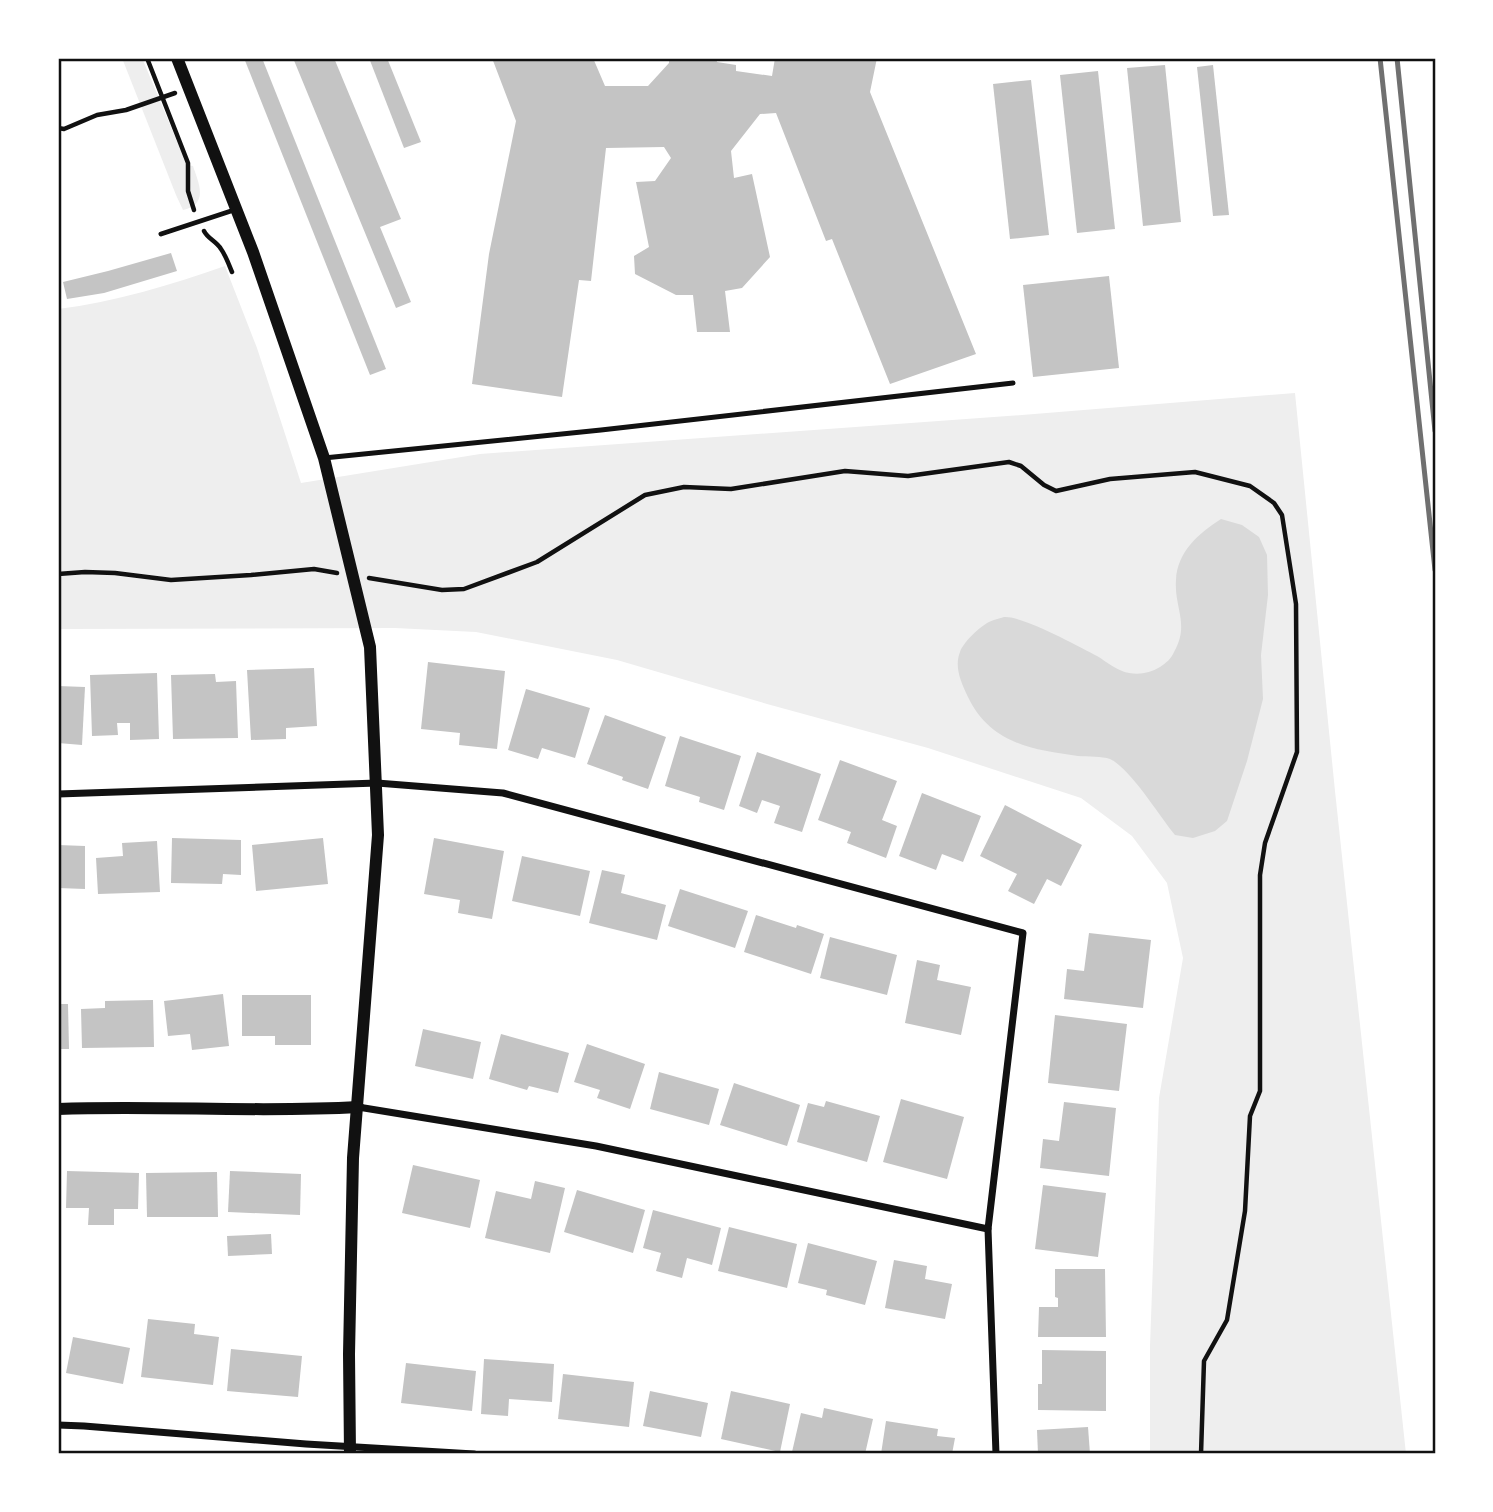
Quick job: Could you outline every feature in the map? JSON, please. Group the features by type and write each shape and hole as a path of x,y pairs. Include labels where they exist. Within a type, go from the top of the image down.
{"street":[{"path":"177,58 253,252 324,458 370,647 378,835 353,1163 350,1450"},
{"path":"58,794 377,783 503,793 1023,933 988,1229 996,1454"},
{"path":"58,1109 106,1107 305,1110 358,1107 596,1146 988,1229"},
{"path":"58,1425 306,1444 350,1450 474,1454"}],"lane":[{"path":"160,234 235,209"},
{"path":"324,458 601,430 1013,383"}],"path":[{"path":"147,58 188,163 188,191 199,222 207,237 221,248 232,272"},
{"path":"58,128 64,129 97,115 126,110 189,88"},
{"path":"58,574 116,573 171,580 314,569 442,590 464,589 537,562 645,495 684,487 731,489 845,471 908,476 1009,461 1021,466 1056,491 1110,479 1195,472 1250,486 1274,503 1282,515 1296,604 1297,752 1265,843 1262,864 1261,1091 1250,1116 1245,1211 1227,1320 1205,1361 1200,1454"}],"shaded area":[{"path":"122,58 142,58 187,165 193,166 200,192 196,203 191,207 183,210 176,195"},
{"path":"225,266 257,348 301,483 480,454 1295,393 1406,1454 1150,1454 1150,1346 1159,1098 1183,958 1167,883 1132,836 1081,798 928,748 617,660 476,632 395,628 58,629 58,309 143,292"},
{"path":"1221,519 1242,525 1259,537 1267,555 1268,595 1261,655 1263,699 1247,761 1227,821 1215,831 1193,838 1175,835 1135,782 1110,759 1029,747 1014,742 988,725 977,712 963,686 958,658 965,643 974,633 990,622 1004,617 1050,632 1125,672 1141,674 1156,669 1171,657 1181,633 1176,590 1180,561 1197,537"}],"building":[{"path":"244,58 262,58 386,369 370,375"},
{"path":"293,58 334,58 401,219 380,227 411,302 396,308"},
{"path":"369,58 387,58 421,142 404,148"},
{"path":"492,58 593,58 605,86 648,86 669,63 669,58 716,58 717,62 736,65 736,71 772,76 775,58 877,58 870,92 976,354 890,384 832,239 826,241 776,113 760,114 731,151 734,178 752,174 770,257 742,288 725,291 730,332 697,332 693,295 676,295 635,274 634,256 649,247 636,182 655,181 671,158 664,147 606,148 591,281 579,280 562,397 472,384 489,254 516,121"},
{"path":"1165,65 1181,222 1143,226 1127,68"},
{"path":"1213,65 1229,215 1213,216 1197,67"},
{"path":"1098,71 1115,229 1077,233 1060,75"},
{"path":"1031,80 1049,235 1010,239 993,84"},
{"path":"171,253 177,271 104,293 67,299 63,282"},
{"path":"1109,276 1119,368 1033,377 1023,285"},
{"path":"428,662 505,671 497,749 459,745 460,733 421,729"},
{"path":"314,668 317,726 286,728 286,739 251,740 247,670"},
{"path":"157,673 159,739 130,740 130,723 117,723 118,735 92,736 90,675"},
{"path":"215,674 216,682 236,681 238,738 173,739 171,675"},
{"path":"58,686 85,687 82,745 58,743"},
{"path":"526,689 590,708 575,758 542,748 538,759 508,750"},
{"path":"605,715 666,737 648,789 587,764"},
{"path":"680,736 741,756 724,810 699,802 700,797 665,786"},
{"path":"757,752 821,774 802,832 774,823 780,806 762,800 757,813 739,806"},
{"path":"840,760 897,781 882,820 897,826 886,858 847,843 851,832 818,820"},
{"path":"922,793 981,816 963,862 942,854 936,870 899,856"},
{"path":"1005,805 1082,845 1061,886 1047,879 1034,904 1008,891 1017,874 980,856"},
{"path":"172,838 241,840 241,875 223,874 222,884 171,883"},
{"path":"323,838 328,884 256,891 252,845"},
{"path":"434,838 504,851 492,919 458,913 460,900 424,894"},
{"path":"157,841 160,892 98,894 96,858 123,856 122,843"},
{"path":"58,845 85,846 85,889 58,888"},
{"path":"522,856 590,871 580,916 512,901"},
{"path":"602,870 625,875 621,893 666,905 657,940 589,923"},
{"path":"680,889 748,911 735,948 668,926"},
{"path":"756,915 824,934 811,974 744,952"},
{"path":"1089,933 1151,940 1143,1008 1064,999 1067,969 1084,971"},
{"path":"830,937 897,955 887,995 820,978"},
{"path":"917,960 940,965 937,980 971,987 961,1035 905,1023"},
{"path":"223,994 229,1046 192,1050 190,1034 168,1036 164,1001"},
{"path":"242,995 311,995 311,1045 275,1045 275,1036 242,1036"},
{"path":"153,1000 154,1047 82,1048 81,1009 105,1008 105,1001"},
{"path":"58,1004 68,1004 69,1049 58,1049"},
{"path":"1055,1015 1127,1024 1119,1091 1048,1083"},
{"path":"423,1029 481,1042 473,1079 415,1066"},
{"path":"501,1034 569,1053 558,1093 529,1086 527,1090 489,1079"},
{"path":"587,1044 645,1064 630,1109 597,1098 600,1090 574,1082"},
{"path":"659,1072 719,1089 709,1125 650,1109"},
{"path":"734,1083 800,1105 787,1146 720,1125"},
{"path":"901,1099 964,1117 947,1179 883,1162"},
{"path":"826,1101 880,1116 867,1162 797,1142 808,1103 824,1107"},
{"path":"1064,1102 1116,1108 1109,1176 1040,1168 1043,1139 1059,1141"},
{"path":"413,1165 480,1180 470,1228 402,1213"},
{"path":"67,1171 139,1173 138,1209 114,1209 114,1225 88,1225 89,1208 66,1208"},
{"path":"230,1171 301,1174 300,1215 228,1212"},
{"path":"217,1172 218,1217 147,1217 146,1173"},
{"path":"535,1181 565,1188 550,1253 485,1238 496,1191 531,1199"},
{"path":"1043,1185 1106,1193 1098,1257 1035,1249"},
{"path":"577,1190 645,1210 633,1253 564,1232"},
{"path":"653,1210 721,1228 712,1265 687,1258 682,1278 656,1271 661,1253 643,1248"},
{"path":"729,1227 797,1244 787,1288 718,1271"},
{"path":"271,1234 272,1254 228,1256 227,1236"},
{"path":"808,1243 877,1261 865,1305 826,1295 827,1290 798,1283"},
{"path":"894,1260 927,1266 925,1279 952,1284 945,1319 885,1308"},
{"path":"1055,1269 1105,1269 1106,1337 1038,1337 1039,1307 1058,1307 1058,1298 1055,1297"},
{"path":"148,1319 195,1324 194,1334 219,1337 213,1385 141,1377"},
{"path":"73,1337 130,1348 123,1384 66,1373"},
{"path":"231,1349 302,1356 298,1397 227,1391"},
{"path":"1042,1350 1106,1351 1106,1411 1038,1410 1038,1384 1042,1384"},
{"path":"484,1359 554,1364 552,1402 509,1399 508,1416 481,1414"},
{"path":"406,1363 476,1371 472,1411 401,1403"},
{"path":"563,1374 634,1382 629,1427 558,1419"},
{"path":"650,1391 708,1403 701,1437 643,1426"},
{"path":"731,1391 790,1404 780,1452 721,1439"},
{"path":"824,1408 873,1419 865,1454 792,1452 801,1413 822,1418"},
{"path":"886,1421 938,1429 937,1436 955,1438 952,1454 881,1454"},
{"path":"1088,1427 1090,1454 1038,1454 1037,1430"}],"railway":[{"path":"1380,58 1435,570"},
{"path":"1397,58 1435,431"}]}
